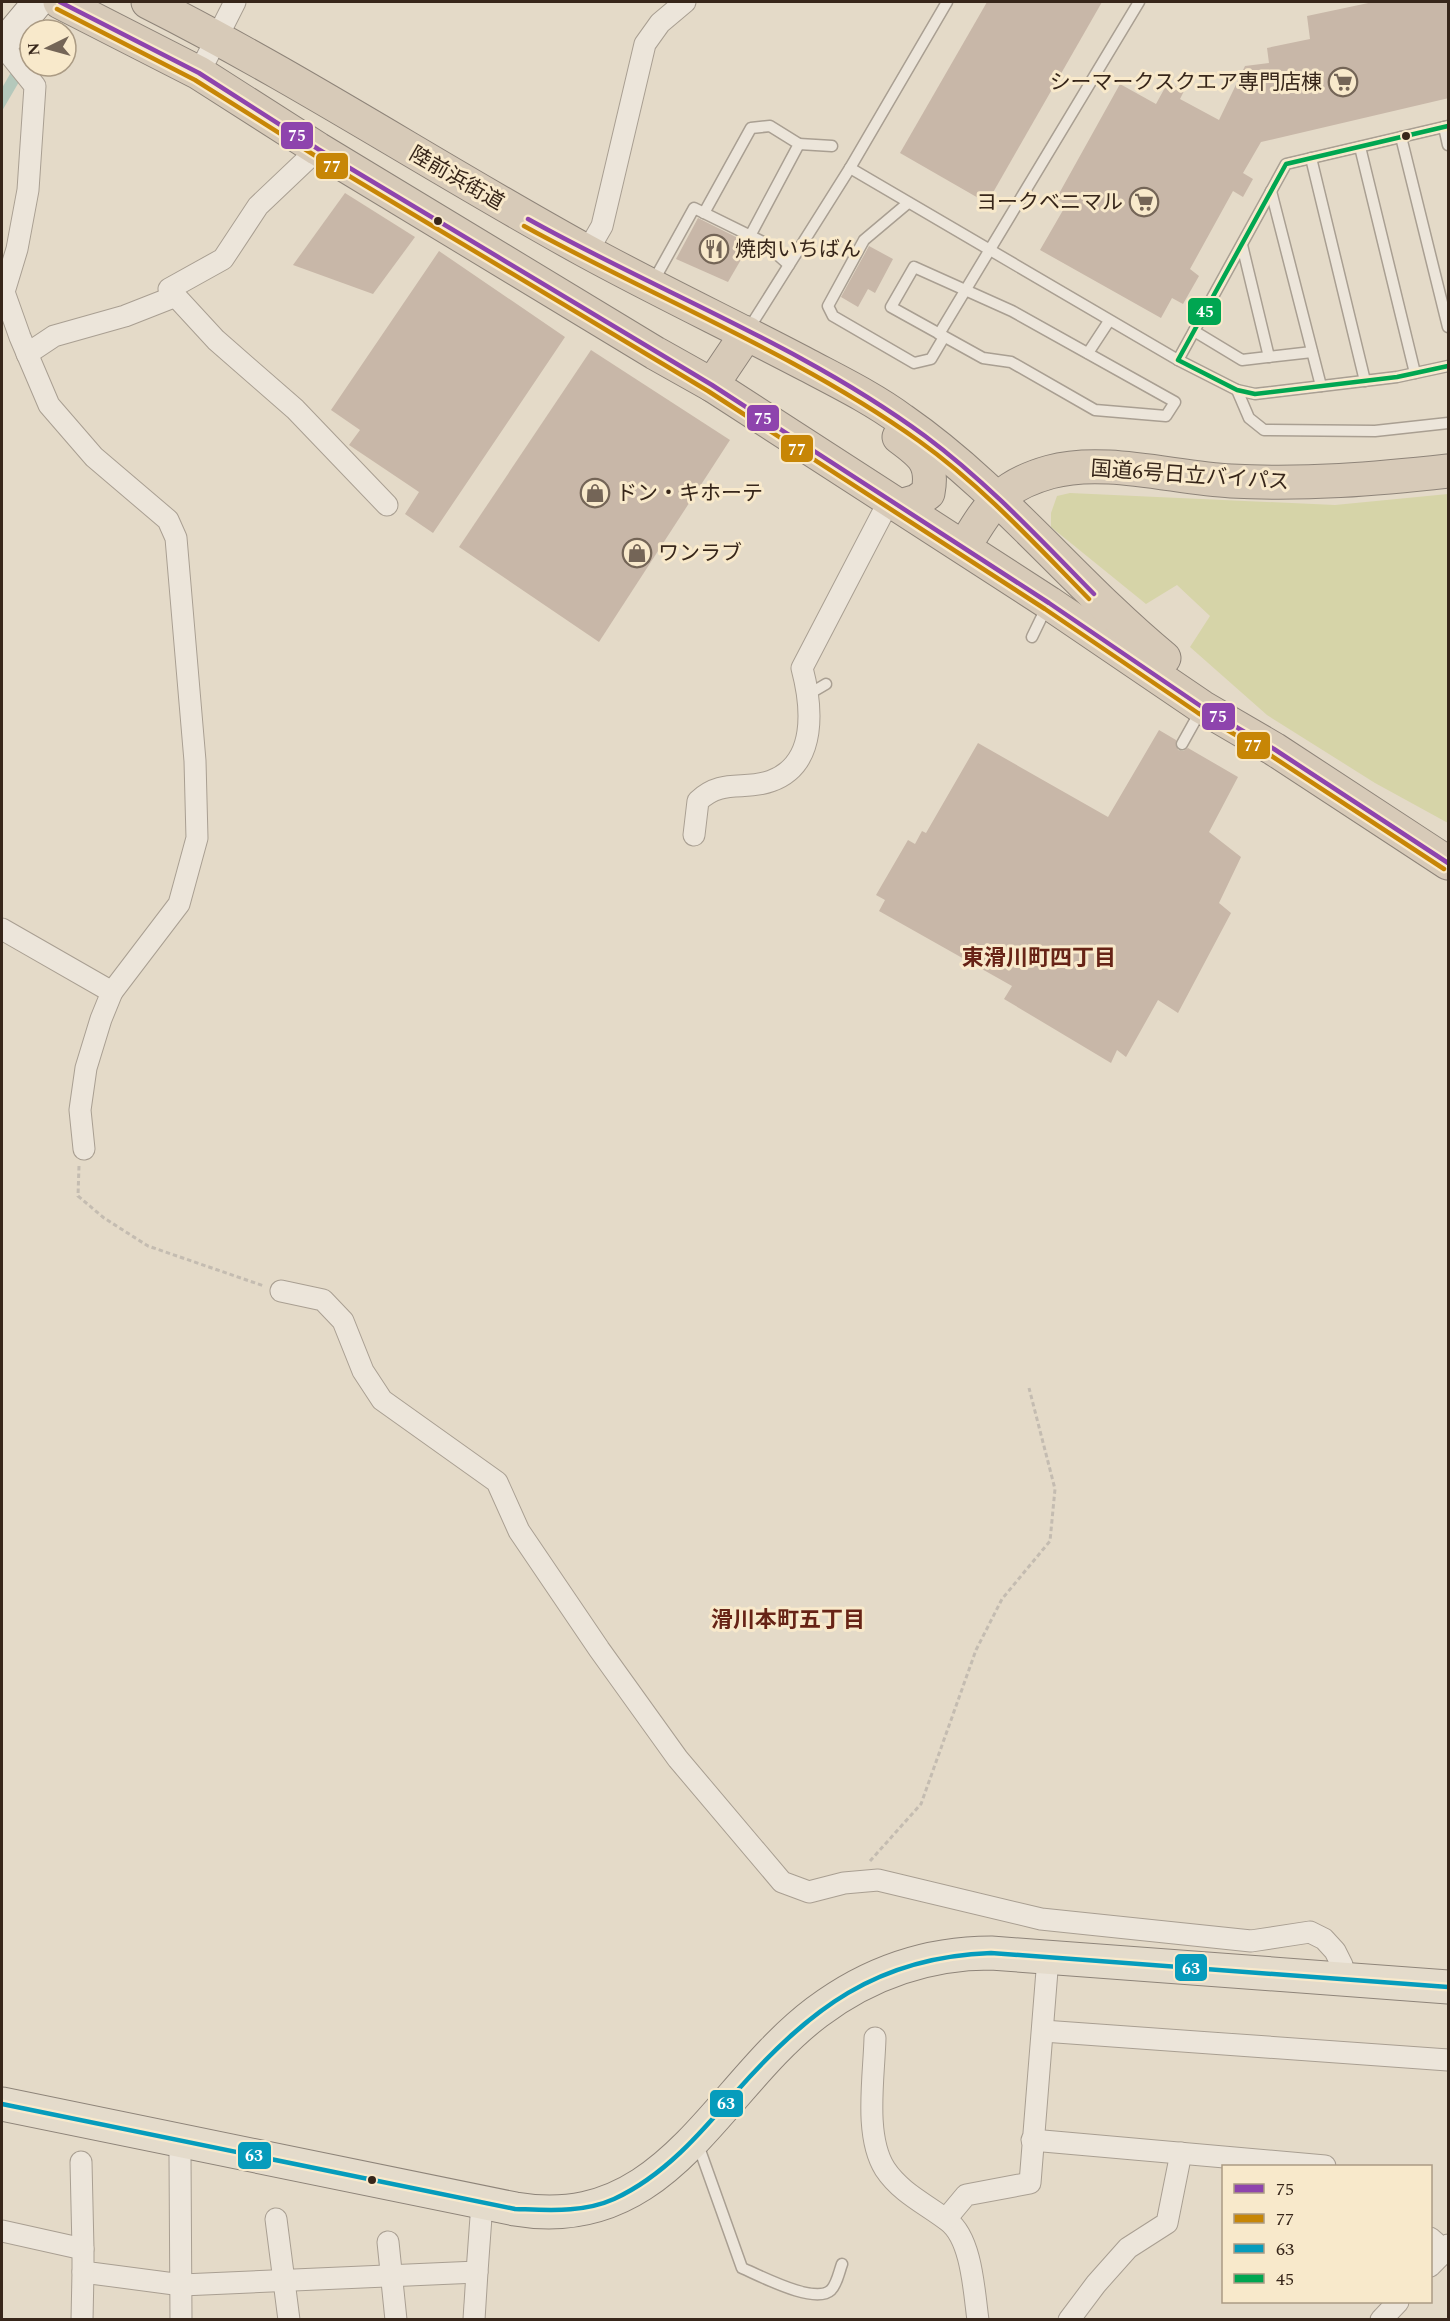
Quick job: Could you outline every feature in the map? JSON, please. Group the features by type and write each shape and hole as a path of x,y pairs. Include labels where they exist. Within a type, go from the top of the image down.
{"highway":[{"name":"陸前浜街道","path":"60,2 199,73 655,353 712,385 964,547 1202,707 1274,749 1449,863"},
{"name":"陸前浜街道","path":"148,2 219,38 587,252 852,388 902,419 997,497 1129,629 1274,749"},
{"path":"587,252 581,274 583,286 588,295 645,336 655,353"},
{"path":"712,385 747,333"},
{"path":"852,388 872,417 925,459 931,474 928,493 917,501 895,502"},
{"name":"国道6号日立バイパス","path":"997,497 1039,476 1086,468 1230,481 1298,482 1449,471"},
{"path":"964,547 997,497"}],"main road":[{"path":"2,2104 482,2203 551,2213 600,2207 628,2195 655,2177 794,2031 840,1996 880,1974 912,1962 950,1954 991,1953 1449,1987"}],"street":[{"path":"38,2 2,45 35,86 28,190 17,249 4,292 49,405 94,457 168,520 176,538 187,648 197,838 179,904 112,993 101,1018 86,1068 80,1110 84,1149"},
{"path":"199,73 219,38 235,2"},
{"path":"587,252 602,226 645,44 660,24 685,2"},
{"path":"318,148 258,206 223,259 169,289 216,340 295,409 387,505"},
{"path":"27,354 54,336 125,316 176,296"},
{"path":"694,835 698,801 710,789 771,781 788,772 804,748 818,689 802,668 895,502"},
{"path":"2,929 112,993"},
{"path":"281,1291 323,1300 343,1321 363,1371 382,1400 497,1482 519,1531 599,1649 678,1759 750,1848 782,1882 809,1892 851,1882 878,1880 1041,1920 1251,1941 1310,1932 1324,1939 1335,1951 1342,1965 1344,1979"},
{"path":"946,2219 966,2195 1030,2183 1048,1958"},
{"path":"1043,2031 1449,2060"},
{"path":"875,2038 873,2136 885,2168 914,2200 951,2223 970,2258 978,2319"},
{"path":"1032,2140 1314,2165"},
{"path":"181,2319 180,2155 183,2142"},
{"path":"1069,2319 1095,2284 1128,2248 1167,2223 1181,2153"},
{"path":"81,2162 82,2319"},
{"path":"474,2319 482,2203"},
{"path":"276,2219 289,2319"},
{"path":"2,2231 83,2248"},
{"path":"388,2242 396,2319"},
{"path":"1432,2264 1441,2245"},
{"path":"82,2272 182,2285 477,2272"},
{"path":"1381,2319 1396,2303"}],"lane":[{"path":"747,333 850,168 946,2"},
{"path":"908,203 864,240 828,306 833,316 914,363 930,359 966,290 1139,2"},
{"path":"704,213 751,128 770,126 799,144 832,146"},
{"path":"1178,360 1286,164 1446,127 1449,146"},
{"path":"1401,138 1449,327"},
{"path":"750,236 799,144"},
{"path":"1360,147 1415,373"},
{"path":"1311,158 1365,381"},
{"path":"850,168 1109,321 1237,390 1255,394 1365,381 1449,366"},
{"path":"1271,191 1321,386"},
{"path":"651,285 694,208 763,242 789,265"},
{"path":"1242,245 1269,357"},
{"path":"914,267 966,290 1012,311 1175,402 1166,416 1095,410 1011,362 983,358 891,307 914,267"},
{"path":"1088,353 1109,321"},
{"path":"1194,331 1242,360 1312,352"},
{"path":"1237,390 1249,418 1264,430 1375,431 1449,423"},
{"path":"1032,637 1048,603"},
{"path":"1182,744 1202,707"},
{"path":"689,2142 701,2153 742,2268 808,2295 822,2295 831,2290 842,2264"}],"path":[{"path":"84,1149 78,1177 78,1196 104,1218 148,1246 281,1291"},
{"path":"851,1882 921,1804 976,1650 1002,1599 1050,1541 1056,1489 1029,1388"}],"shaded area":[{"path":"18,60 18,78 21,78 2,111 2,88"},
{"path":"1070,493 1335,505 1448,494 1448,823 1375,783 1267,715 1190,647 1210,616 1177,585 1146,604 1051,527 1051,513 1057,496"}],"building":[{"path":"987,2 1102,2 987,203 900,153"},
{"path":"1373,2 1449,2 1449,98 1261,142 1243,173 1253,179 1243,197 1233,191 1190,269 1199,276 1183,304 1172,298 1161,318 1040,250 1066,205 1056,199 1120,84 1156,104 1168,82 1184,91 1180,99 1219,120 1245,66 1269,63 1267,48 1310,39 1307,16"},
{"path":"345,193 415,237 373,294 293,265"},
{"name":"焼肉いちばん","path":"698,218 750,244 728,282 676,259"},
{"path":"869,246 893,259 875,293 868,289 858,307 841,297"},
{"path":"439,251 565,337 433,533 405,514 419,492 349,445 360,430 331,410"},
{"name":"ドン・キホーテ","path":"591,350 730,440 599,642 459,547"},
{"path":"1159,730 1176,740 1178,750 1183,751 1188,748 1238,777 1209,832 1241,857 1219,903 1231,913 1178,1013 1158,1000 1126,1057 1117,1050 1111,1063 1004,999 1012,986 879,911 885,900 876,895 908,840 915,844 922,831 926,833 978,743 1108,817"}],"transit line":[{"name":"75","path":"60,2 199,73 318,149 712,385 1049,603 1202,707 1274,749 1448,863"},
{"name":"77","path":"57,9 195,80 314,155 708,391 1045,609 1198,713 1270,755 1444,869"},
{"name":"45","path":"1448,126 1286,164 1178,360 1237,390 1255,394 1397,377 1448,366"},
{"name":"75","path":"528,219 781,347 879,404 925,436 970,472 1094,594"},
{"name":"77","path":"524,226 775,354 824,381 919,441 965,477 1007,516 1089,599"},
{"name":"63","path":"2,2104 515,2209 578,2209 614,2199 649,2178 681,2152 763,2062 819,2013 848,1993 879,1977 913,1965 950,1957 991,1953 1448,1987"}],"place":[{"name":"シーマークスクエア専門店棟","path":"1343,82"},
{"name":"ヨークベニマル","path":"1144,202"},
{"name":"焼肉いちばん","path":"714,249"},
{"name":"ドン・キホーテ","path":"595,493"},
{"name":"ワンラブ","path":"637,553"}],"district":[{"name":"東滑川町四丁目","path":"1039,957"},
{"name":"滑川本町五丁目","path":"788,1619"}]}
